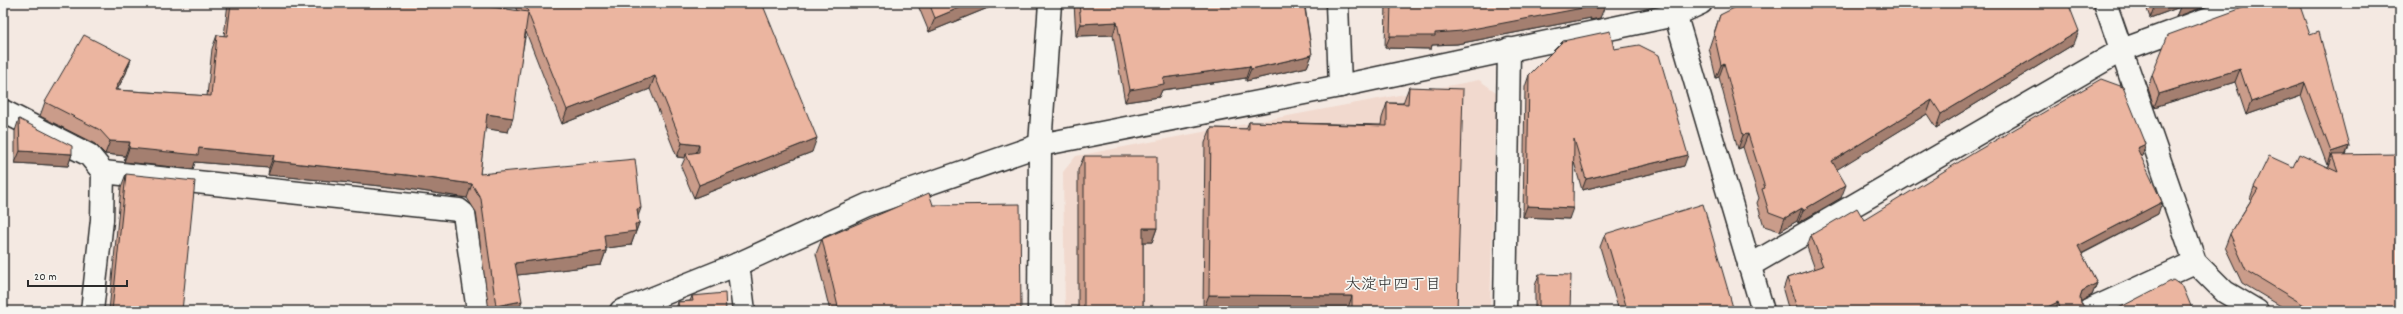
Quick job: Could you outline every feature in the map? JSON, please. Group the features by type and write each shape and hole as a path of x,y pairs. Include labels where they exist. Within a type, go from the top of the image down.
{"street":[{"path":"1039,311 1040,145 1050,3"},
{"path":"1337,3 1340,86"},
{"path":"621,311 738,264 867,206 1040,145 1340,86 1509,49 1701,3"},
{"path":"2105,3 2195,262 2225,292 2257,311"},
{"path":"1750,266 2122,50 2250,3"},
{"path":"1673,9 1763,311"},
{"path":"1505,311 1509,49"},
{"path":"3,111 90,155 103,172 102,220 92,311"},
{"path":"103,172 459,210 464,214 478,311"},
{"path":"2088,311 2195,262"},
{"path":"738,264 744,311"}],"shaded area":[{"path":"1479,80 1496,92 1490,311 1065,311 1063,172 1076,156"}],"building":[{"path":"231,3 464,3 528,12 525,3 762,3 817,138 699,185 686,154 699,152 699,145 682,143 655,76 567,110 528,13 513,118 487,114 480,174 635,159 641,208 637,209 639,223 635,224 636,231 604,235 606,251 515,263 522,301 496,306 481,199 472,184 407,175 273,161 274,155 199,148 198,155 129,148 130,142 110,141 100,130 45,102 84,35 131,59 115,90 211,96 217,35 227,36"},
{"path":"929,3 971,3 935,18"},
{"path":"1079,3 1304,3 1312,55 1251,69 1250,66 1163,78 1164,84 1130,90 1117,22 1081,24"},
{"path":"1391,3 1604,3 1605,6 1595,8 1598,5 1462,31 1435,33 1435,36 1390,36"},
{"path":"1744,3 2068,3 2079,31 1941,114 1932,100 1832,161 1846,185 1803,210 1802,208 1785,218 1769,212 1762,189 1765,188 1748,134 1743,135 1724,63 1721,65 1714,34 1720,15"},
{"path":"2256,3 2299,3 2310,35 2319,32 2349,146 2331,152 2305,83 2251,102 2240,69 2159,94 2152,75 2168,35"},
{"path":"1610,31 1614,49 1639,45 1659,55 1688,155 1586,179 1574,139 1573,208 1527,206 1529,75 1563,41"},
{"path":"2101,79 2123,87 2146,144 2137,148 2162,202 2078,246 2097,283 2082,291 2080,297 2081,304 2091,311 2061,311 2058,302 2039,311 1798,311 1787,278 1823,266 1811,235 1857,208 1864,220 1977,151"},
{"path":"1409,87 1463,89 1457,311 1352,311 1352,296 1209,295 1211,128 1249,129 1249,122 1387,126 1387,103 1408,104"},
{"path":"19,119 72,146 72,154 20,151"},
{"path":"2299,154 2338,172 2332,155 2400,154 2400,311 2314,311 2246,270 2230,234 2258,189 2254,187 2269,156 2293,167"},
{"path":"1084,156 1157,156 1157,228 1143,228 1143,311 1084,311"},
{"path":"126,174 195,181 182,311 112,311"},
{"path":"929,193 933,205 1020,204 1021,311 839,311 822,239"},
{"path":"1703,204 1734,311 1631,311 1630,308 1627,309 1605,234"},
{"path":"1539,274 1571,275 1570,311 1539,311"},
{"path":"2173,280 2183,287 2193,311 2113,311"},
{"path":"725,293 726,311 679,311 678,302 693,301 692,296"},
{"path":"2108,306 2111,311 2092,311"},
{"path":"2221,307 2228,311 2211,311"}],"district":[{"name":"大淀中四丁目","path":"1393,285"}]}
